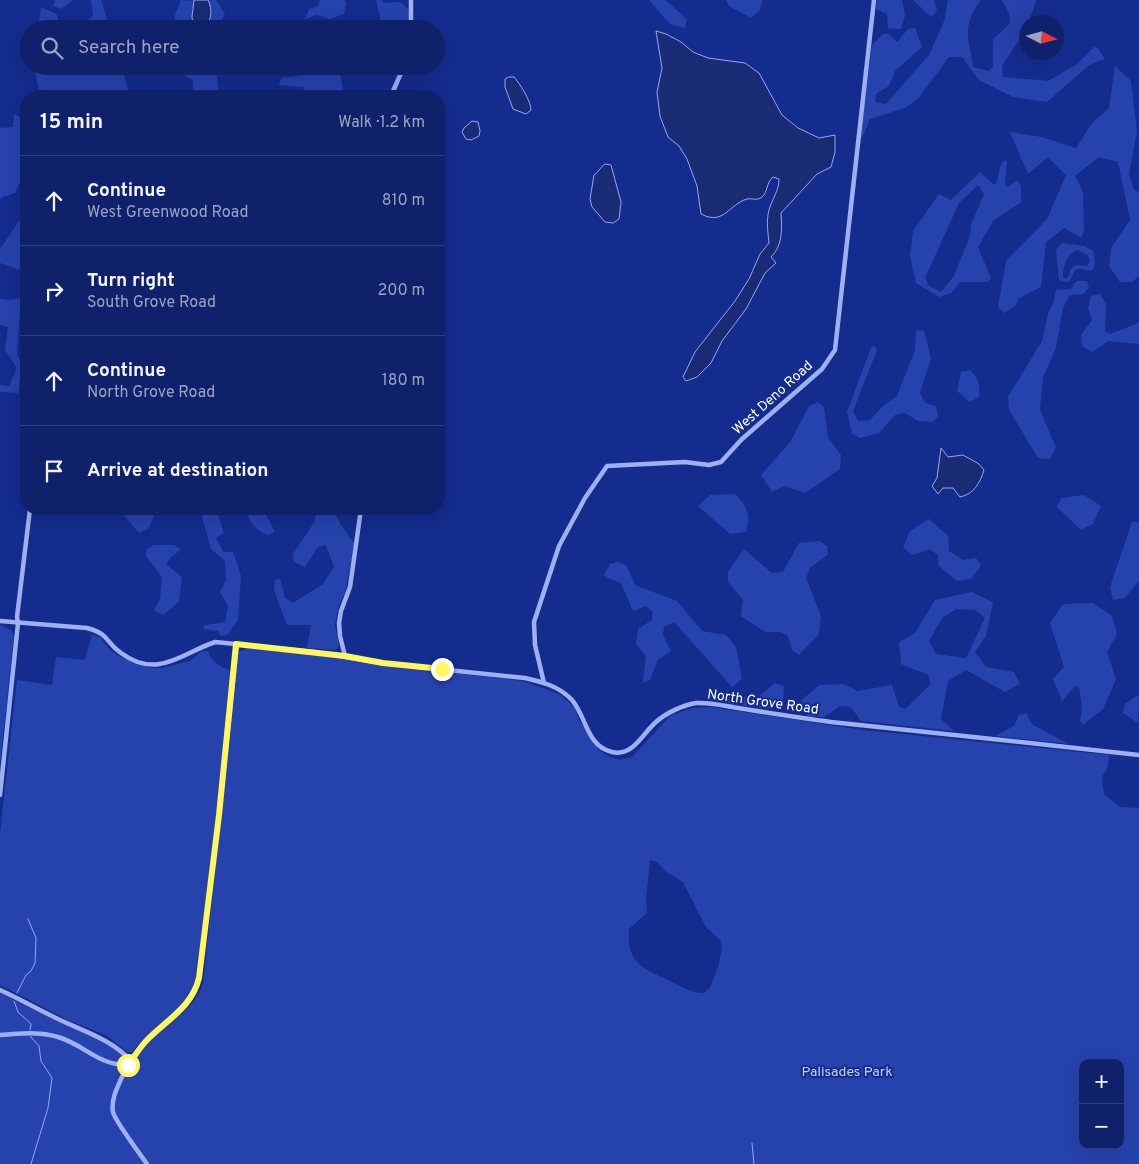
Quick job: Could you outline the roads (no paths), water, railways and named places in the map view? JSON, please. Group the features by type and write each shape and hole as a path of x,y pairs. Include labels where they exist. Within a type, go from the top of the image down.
{"street":[{"path":"411,0 412,20"},
{"name":"West Deno Road","path":"544,683 535,645 534,622 559,546 585,498 607,466 685,462 709,465 722,462 741,440 822,369 835,350 874,0"},
{"path":"394,90 400,75"},
{"path":"0,795 18,623 17,617 29,515"},
{"path":"345,656 339,623 341,611 350,587 360,515"},
{"name":"North Grove Road","path":"0,621 87,628 100,632 118,651 130,660 147,664 162,664 176,660 215,642 525,678 557,688 573,701 588,733 598,744 610,752 620,753 629,750 657,721 670,713 697,703 827,721 1139,755"},
{"path":"146,1164 114,1114 113,1102 117,1089 130,1063 146,1041 189,1001 196,990 219,815 236,644"},
{"path":"0,990 60,1020 101,1037 119,1049 130,1063"},
{"path":"0,1036 48,1034 72,1042 101,1060 116,1065 130,1063"}],"waterway":[{"path":"17,993 26,975 31,971 35,963 36,938 28,919"},
{"path":"14,1001 18,1012 31,1024 30,1030"},
{"path":"30,1036 39,1046 41,1061 52,1078 48,1108 31,1164"},
{"path":"752,1143 754,1164"}],"park label":[{"name":"Palisades Park","path":"847,1071"}]}
